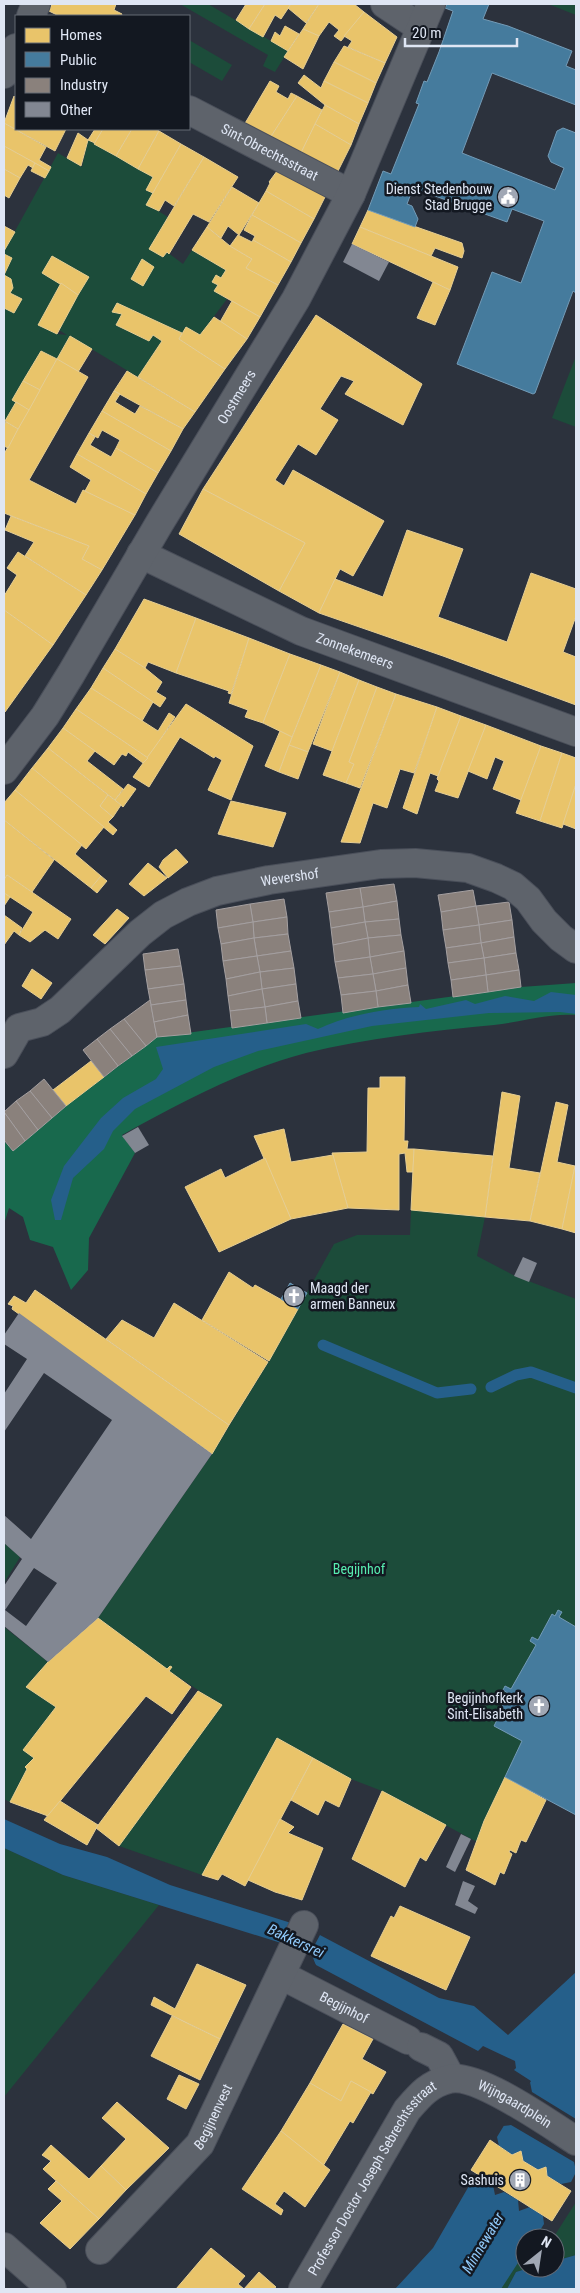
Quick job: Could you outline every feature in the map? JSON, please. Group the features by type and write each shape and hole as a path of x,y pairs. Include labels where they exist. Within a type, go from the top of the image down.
{"street":[{"path":"385,4 426,16"},
{"name":"Oostmeers","path":"4,770 45,716 296,299 351,194 426,16"},
{"path":"4,74 15,50"},
{"name":"Sint-Obrechtsstraat","path":"190,111 351,194"},
{"name":"Zonnekemeers","path":"141,554 301,631 576,732"},
{"name":"Wevershof","path":"4,1054 11,1024 42,1022 60,1010 140,933 163,915 188,902 217,891 269,880 381,864 415,863 468,868 513,886 528,899 544,921 576,949"},
{"name":"Begijnenvest","path":"100,2250 200,2144 304,1925"},
{"name":"Begijnhof","path":"284,1965 438,2056 451,2078"},
{"name":"Wijngaardplein","path":"451,2078 470,2080 517,2104 576,2141"},
{"name":"Professor Doctor Joseph Sebrechtsstraat","path":"303,2289 407,2110 425,2090 451,2078"},
{"path":"4,2247 52,2289"}],"green space":[{"path":"180,4 208,4 288,51 275,72 263,66 268,55"},
{"path":"548,4 576,4 576,15"},
{"path":"190,41 232,65 222,81 190,63"},
{"path":"88,140 153,177 146,190 153,193 147,204 168,217 149,249 163,257 167,252 183,264 192,250 226,270 221,278 216,276 212,282 218,285 214,291 227,299 200,335 186,327 182,333 117,303 112,311 122,314 116,325 149,341 153,335 162,341 138,377 70,336 57,359 41,351 12,400 16,402 4,423 4,308 14,313 22,299 10,293 13,288 11,280 4,275 12,258 4,254 4,251 58,153 82,167","holes":["61,283 78,295 59,330 67,335 57,334 38,325"]},
{"path":"576,356 576,427 552,418"},
{"path":"576,983 576,1015 545,1016 494,1025 399,1036 352,1043 306,1053 258,1068 211,1088 122,1135 135,1153 89,1238 88,1270 71,1290 53,1247 30,1240 23,1217 9,1208 4,1224 4,1141 13,1151 66,1106 157,1037 521,987"},
{"name":"Begijnhof","path":"411,1210 485,1217 477,1256 515,1276 576,1299 576,1627 559,1617 558,1611 555,1616 552,1614 538,1640 532,1637 530,1640 536,1645 511,1689 505,1686 503,1690 509,1694 495,1719 497,1720 494,1726 522,1741 484,1821 477,1842 382,1791 351,1779 277,1738 202,1875 119,1846 221,1705 169,1671 172,1667 170,1666 167,1669 98,1618 212,1454 269,1361 334,1244 357,1235 410,1235"},
{"path":"4,1543 20,1557 4,1583"},
{"path":"4,1627 48,1662 26,1687 56,1707 24,1749 34,1758 26,1767 27,1769 10,1802 4,1799"},
{"path":"4,1848 63,1875 159,1905 4,2097"},
{"path":"576,2202 576,2255 565,2258 565,2228 559,2228"},
{"path":"515,2266 515,2274 507,2289 500,2288"}],"water":[{"path":"551,992 576,995 576,1014 560,1012 489,1013 372,1026 258,1051 214,1067 135,1109 113,1131 104,1149 73,1178 61,1220 55,1220 51,1200 64,1166 101,1118 123,1098 156,1079 163,1069 156,1047 306,1024 318,1029 355,1016 393,1009 419,1007 420,1004 426,1009 466,1000 475,1004 505,996 534,1001"},
{"name":"Bakkersrei","path":"4,1819 60,1844 107,1857 170,1885 288,1922 318,1934 439,1998 474,2006 508,2035 576,1972 576,2172 571,2182 561,2184 547,2176 546,2167 538,2170 523,2161 521,2151 512,2155 499,2146 497,2137 531,2081 514,2070 516,2068 515,2061 483,2046 478,2051 316,1965 310,1955 278,1942 63,1875 4,1848"},
{"name":"Minnewater","path":"479,2176 493,2185 495,2195 504,2192 518,2200 519,2211 530,2207 543,2216 544,2224 541,2228 515,2228 515,2267 501,2289 395,2289 433,2248 473,2179"},
{"name":"Minnewater","path":"576,2255 576,2289 507,2289 515,2274 515,2278 565,2278 565,2258"}],"pier":[{"path":"290,1921 321,1933 311,1952 316,1966 309,1957 279,1945"},
{"path":"530,2082 532,2092 576,2119 576,2171 574,2162 511,2125 503,2126"}],"building: Homes":[{"path":"52,4 116,4 114,10 122,14 57,15 49,11"},
{"path":"246,4 265,4 249,29 236,20"},
{"path":"265,4 291,4 281,19 275,15 263,37 249,29"},
{"path":"291,4 319,4 306,23 288,8"},
{"path":"319,4 354,4 364,12 341,41 334,36 339,30 329,22 319,36 303,29"},
{"path":"364,12 397,37 385,63 348,47 352,41 344,36"},
{"path":"285,26 299,34 288,51 271,41 275,32 280,36"},
{"path":"303,29 319,36 303,69 284,57"},
{"path":"344,46 385,63 376,83 334,62"},
{"path":"334,62 376,83 368,103 324,81"},
{"path":"304,75 321,88 324,81 368,103 359,124 325,105 298,83"},
{"path":"270,81 279,86 276,92 288,99 291,93 297,96 270,138 244,125"},
{"path":"14,96 15,129 4,123"},
{"path":"297,96 322,110 300,155 270,138"},
{"path":"325,105 359,124 351,145 315,124"},
{"path":"4,123 46,147 39,160 51,167 49,171 4,146"},
{"path":"315,124 351,145 336,175 300,155"},
{"path":"17,130 66,130 55,151"},
{"path":"94,130 102,130 95,143 88,140"},
{"path":"102,130 131,130 116,156 94,144"},
{"path":"131,130 159,131 138,169 116,156"},
{"path":"159,131 181,144 153,193 146,190 153,177 138,169"},
{"path":"78,133 88,140 81,166 67,158"},
{"path":"181,144 204,157 174,206 165,200 159,211 146,205"},
{"path":"4,146 35,163 33,168 28,165 20,178 4,169"},
{"path":"204,157 238,177 209,222 193,214 169,254 167,252 163,257 149,249"},
{"path":"35,163 49,171 45,178 31,171"},
{"path":"280,167 327,193 314,219 266,191 269,182"},
{"path":"4,169 20,178 9,198 4,195"},
{"path":"232,187 259,203 239,235 228,226 221,238 207,227"},
{"path":"266,191 314,219 301,243 252,215"},
{"path":"368,210 462,243 464,251 462,258 435,248 431,256 360,227"},
{"path":"252,215 301,243 291,262 253,240 255,236 244,230"},
{"path":"4,226 15,232 4,251"},
{"path":"207,227 230,246 252,259 246,268 278,285 260,317 214,291 218,285 212,282 216,275 221,278 226,270 192,250"},
{"path":"360,227 458,267 450,290 352,244"},
{"path":"238,235 252,242 253,240 291,262 278,285 246,268 252,259 230,246"},
{"path":"4,254 12,258 4,275"},
{"path":"52,256 89,277 78,295 42,273"},
{"path":"142,259 154,267 143,286 131,279"},
{"path":"4,275 11,279 13,288 10,293 22,299 14,313 4,308"},
{"path":"433,282 450,290 435,325 417,318"},
{"path":"61,283 78,295 57,334 38,325"},
{"path":"232,301 260,317 247,339 220,322"},
{"path":"117,303 182,333 179,339 225,369 195,412 138,377 162,341 153,335 149,341 116,325 122,314 112,312"},
{"path":"316,315 422,384 403,425 345,394 354,381 341,376 320,409 338,420 316,455 298,444 275,480 284,486 293,470 384,521 353,576 340,569 319,613 279,591 305,543 203,489"},
{"path":"214,317 247,339 225,369 179,339 186,327 200,335"},
{"path":"70,336 92,349 78,372 57,359"},
{"path":"41,351 57,359 40,390 23,381"},
{"path":"57,359 88,377 29,480 76,504 83,490 135,515 102,570 82,559 89,546 4,513 4,454"},
{"path":"127,371 195,412 183,429 114,391"},
{"path":"23,381 40,390 29,410 12,400"},
{"path":"114,391 120,394 115,402 135,414 140,406 183,429 171,451 102,411"},
{"path":"16,402 29,410 18,429 5,421"},
{"path":"102,411 171,451 158,473 116,448 120,440 102,430 98,438 89,433"},
{"path":"6,422 18,429 8,448 4,446 4,425"},
{"path":"89,433 95,437 90,445 111,457 116,448 158,473 146,494 77,454"},
{"path":"77,454 146,494 135,515 85,491 91,480 70,467"},
{"path":"203,489 305,543 279,591 179,534"},
{"path":"11,516 89,546 82,559 102,570 86,595 25,556 34,542 5,530"},
{"path":"407,530 463,549 438,617 507,642 531,573 576,589 576,616 563,652 576,657 576,705 319,613 335,579 383,597"},
{"path":"18,552 86,595 53,645 4,610 4,596 17,575 7,568"},
{"path":"144,599 196,618 176,673 148,662 145,668 115,649"},
{"path":"4,610 53,645 5,712 4,711"},
{"path":"196,618 249,638 231,694 228,693 229,691 176,673"},
{"path":"249,638 290,654 263,723 245,717 248,710 229,703"},
{"path":"115,649 145,668 162,682 156,692 166,698 160,707 103,668"},
{"path":"290,654 321,665 292,737 263,723"},
{"path":"321,665 340,672 308,752 289,745"},
{"path":"103,668 153,702 142,721 91,688"},
{"path":"340,672 359,680 332,751 313,744"},
{"path":"359,680 377,687 349,762 354,764 346,783 323,775"},
{"path":"377,687 396,694 360,788 346,783 354,764 349,762"},
{"path":"91,688 158,731 169,713 175,717 148,758 76,709"},
{"path":"396,694 437,707 414,773 400,769 387,808 373,803 360,843 341,842"},
{"path":"186,704 253,746 231,800 208,790 222,760 215,756 214,758 180,737 149,787 133,777"},
{"path":"437,707 461,716 438,776 430,773 417,814 403,808"},
{"path":"76,709 148,758 143,763 128,752 126,756 122,754 114,765 63,728"},
{"path":"461,716 486,725 458,798 435,791 439,781 437,779 438,776"},
{"path":"486,725 541,746 521,800 493,789 504,761 495,757 487,779 468,771"},
{"path":"63,728 95,751 87,761 123,789 115,800 48,748"},
{"path":"280,731 292,737 279,772 265,766"},
{"path":"289,745 308,752 298,779 279,772"},
{"path":"541,746 562,753 540,821 516,813"},
{"path":"48,748 108,795 100,806 113,817 108,822 117,830 113,835 32,768"},
{"path":"562,753 576,758 576,784 562,828 540,821"},
{"path":"32,768 104,827 86,849 15,790"},
{"path":"128,784 136,789 123,807 115,800"},
{"path":"576,784 576,829 563,824"},
{"path":"15,790 82,845 75,854 101,876 91,888 4,820 4,803"},
{"path":"108,795 121,805 113,817 100,806"},
{"path":"231,801 286,813 273,847 218,834"},
{"path":"4,820 54,860 32,892 7,875 4,880"},
{"path":"176,849 188,862 168,878 159,867 163,860"},
{"path":"148,863 167,878 144,896 129,884"},
{"path":"7,875 71,919 58,939 45,930 30,942 19,935 33,912 4,893 4,880"},
{"path":"101,876 107,881 97,893 91,888"},
{"path":"4,893 10,897 4,906"},
{"path":"117,909 129,918 105,944 93,935"},
{"path":"4,915 22,928 19,935 14,931 4,945"},
{"path":"32,969 52,983 41,999 22,986"},
{"path":"91,1061 104,1077 66,1106 53,1090"},
{"path":"380,1077 405,1077 404,1141 408,1141 407,1149 414,1149 413,1172 407,1172 405,1153 399,1154 399,1210 348,1208 332,1153 367,1152 368,1088 380,1088"},
{"path":"502,1092 520,1096 509,1168 540,1173 530,1221 485,1217"},
{"path":"556,1102 568,1105 557,1162 575,1166 562,1229 530,1221"},
{"path":"284,1129 291,1162 333,1155 348,1208 291,1219 254,1136"},
{"path":"414,1149 493,1156 485,1217 411,1210"},
{"path":"265,1158 291,1219 219,1252 185,1187 221,1169 225,1178"},
{"path":"576,1166 576,1233 562,1229"},
{"path":"229,1272 253,1288 255,1285 298,1309 269,1361 202,1320"},
{"path":"35,1290 229,1425 212,1454 12,1309 13,1306 8,1304 14,1296 26,1303"},
{"path":"174,1303 268,1362 229,1425 106,1339 122,1320 154,1338"},
{"path":"98,1618 167,1669 170,1666 172,1667 169,1671 191,1687 172,1714 146,1696 48,1816 10,1802 27,1769 25,1767 34,1758 23,1750 56,1707 26,1687 48,1662"},
{"path":"198,1691 222,1705 119,1846 96,1828"},
{"path":"277,1738 313,1758 245,1886 222,1874 218,1880 202,1875"},
{"path":"313,1758 351,1779 339,1807 325,1800 318,1815 291,1800"},
{"path":"505,1777 546,1800 526,1842 521,1840 516,1853 510,1850 509,1852 512,1854 504,1874 500,1872 495,1885 466,1870 484,1821"},
{"path":"382,1791 446,1825 426,1861 420,1857 405,1887 352,1859"},
{"path":"60,1801 98,1825 87,1845 44,1820"},
{"path":"280,1819 294,1827 288,1833 323,1848 302,1900 275,1892 248,1880"},
{"path":"400,1906 470,1937 446,1990 371,1956 391,1916 394,1918"},
{"path":"197,1964 246,1985 220,2039 151,2005 154,1997 175,2009"},
{"path":"172,2016 220,2039 200,2080 151,2056"},
{"path":"343,2024 373,2039 362,2059 386,2072 373,2094 351,2081 341,2101 310,2083"},
{"path":"179,2075 199,2084 186,2109 167,2099"},
{"path":"351,2081 371,2092 353,2123 350,2121 323,2166 281,2131 310,2083 341,2101"},
{"path":"117,2102 169,2148 126,2190 101,2166 126,2139 102,2118"},
{"path":"281,2131 330,2170 305,2207 284,2191 275,2204 283,2210 281,2215 242,2189"},
{"name":"Sashuis","path":"490,2140 512,2155 521,2151 523,2161 538,2170 546,2167 547,2176 571,2191 552,2221 471,2170"},
{"path":"51,2145 89,2179 101,2166 126,2190 99,2219 43,2169 51,2161 42,2155"},
{"path":"56,2181 99,2219 70,2249 40,2223 62,2201 48,2189"},
{"path":"211,2248 245,2276 238,2284 244,2289 176,2289"},
{"path":"259,2272 276,2287 273,2289 244,2289"}],"building: Public":[{"name":"Dienst Stedenbouw Stad Brugge","path":"447,4 489,4 483,19 508,26 572,51 566,66 576,70 576,105 492,73 462,153 555,190 564,168 551,162 548,156 557,131 563,128 576,133 576,293 573,291 535,393 533,394 457,364 492,272 521,283 544,221 512,209 507,222 413,188 407,204 412,206 418,219 415,227 368,210 383,171 391,174 419,104 416,103 424,81 427,82 439,52 453,11 445,8"},
{"name":"Maagd der armen Banneux","path":"290,1283 307,1293 298,1309 281,1299"},
{"name":"Begijnhofkerk Sint-Elisabeth","path":"558,1610 562,1612 559,1617 576,1627 576,1815 505,1777 522,1741 494,1726 497,1720 495,1719 509,1694 503,1690 505,1686 511,1689 536,1645 530,1641 532,1637 538,1640 552,1614 555,1616"}],"building: Industry":[{"path":"394,884 397,901 363,907 360,888"},
{"path":"360,888 363,907 329,912 326,893"},
{"path":"473,890 476,906 441,912 438,895"},
{"path":"284,899 287,917 253,922 250,904"},
{"path":"397,901 399,919 365,922 363,907"},
{"path":"509,902 512,920 479,925 476,906"},
{"path":"250,904 253,922 218,928 216,910"},
{"path":"476,906 479,925 443,930 441,912"},
{"path":"363,907 365,922 331,928 329,912"},
{"path":"287,917 288,934 254,938 253,922"},
{"path":"399,919 401,935 368,938 365,922"},
{"path":"512,920 514,937 481,943 479,925"},
{"path":"253,922 254,938 221,944 218,928"},
{"path":"365,922 368,938 333,945 331,928"},
{"path":"479,925 481,943 446,948 443,930"},
{"path":"288,934 291,951 257,956 254,938"},
{"path":"401,935 404,951 370,957 368,938"},
{"path":"514,937 516,953 484,958 481,943"},
{"path":"254,938 257,956 223,961 221,944"},
{"path":"368,938 370,957 335,962 333,945"},
{"path":"481,943 484,958 448,963 446,948"},
{"path":"178,949 181,966 145,970 143,954"},
{"path":"291,951 294,968 260,972 257,956"},
{"path":"404,951 406,968 373,974 370,957"},
{"path":"516,953 519,970 486,975 484,958"},
{"path":"257,956 260,972 226,979 223,961"},
{"path":"370,957 373,974 338,978 335,962"},
{"path":"484,958 486,975 451,980 448,963"},
{"path":"181,966 184,984 148,989 145,970"},
{"path":"294,968 296,984 262,989 260,972"},
{"path":"406,968 408,985 376,991 373,974"},
{"path":"519,970 521,987 488,992 486,975"},
{"path":"260,972 262,989 228,996 226,979"},
{"path":"373,974 376,991 341,995 338,978"},
{"path":"486,975 488,992 453,997 451,980"},
{"path":"184,984 186,1000 151,1005 148,989"},
{"path":"296,984 298,1001 265,1007 262,989"},
{"path":"408,985 411,1003 378,1007 376,991"},
{"path":"262,989 265,1007 230,1011 228,996"},
{"path":"376,991 378,1007 343,1013 341,995"},
{"path":"150,1000 157,1037 146,1046 124,1019"},
{"path":"186,1000 188,1015 154,1022 151,1005"},
{"path":"298,1001 301,1018 267,1023 265,1007"},
{"path":"265,1007 267,1023 232,1028 230,1011"},
{"path":"188,1015 191,1034 157,1037 154,1022"},
{"path":"124,1019 146,1046 132,1056 110,1029"},
{"path":"110,1029 132,1056 118,1066 97,1039"},
{"path":"97,1039 118,1066 104,1077 83,1050"},
{"path":"44,1079 66,1106 52,1118 30,1091"},
{"path":"30,1091 52,1118 38,1130 16,1101"},
{"path":"16,1101 38,1130 25,1141 4,1112"},
{"path":"4,1112 25,1141 13,1151 4,1140"}],"building: Other":[{"path":"352,244 389,262 379,281 343,262"},
{"path":"138,1127 149,1145 135,1153 122,1136"},
{"path":"523,1257 537,1263 529,1282 514,1276"},
{"path":"19,1313 212,1454 98,1618 48,1662 4,1626 4,1586 22,1559 4,1543 4,1515 31,1539 112,1420 44,1373 4,1432 4,1394 27,1359 4,1344 4,1335","holes":["34,1568 57,1583 26,1626 5,1610"]},
{"path":"461,1834 471,1839 455,1872 446,1867"},
{"path":"463,1881 475,1886 468,1901 478,1908 475,1914 455,1905"}],"waterway":[{"path":"323,1345 437,1393 471,1389"},
{"path":"491,1387 516,1375 531,1372 576,1388"}],"place":[{"name":"Dienst Stedenbouw Stad Brugge","path":"508,197"},
{"name":"Maagd der armen Banneux","path":"294,1296"},
{"name":"Begijnhofkerk Sint-Elisabeth","path":"539,1706"},
{"name":"Sashuis","path":"520,2180"}]}
